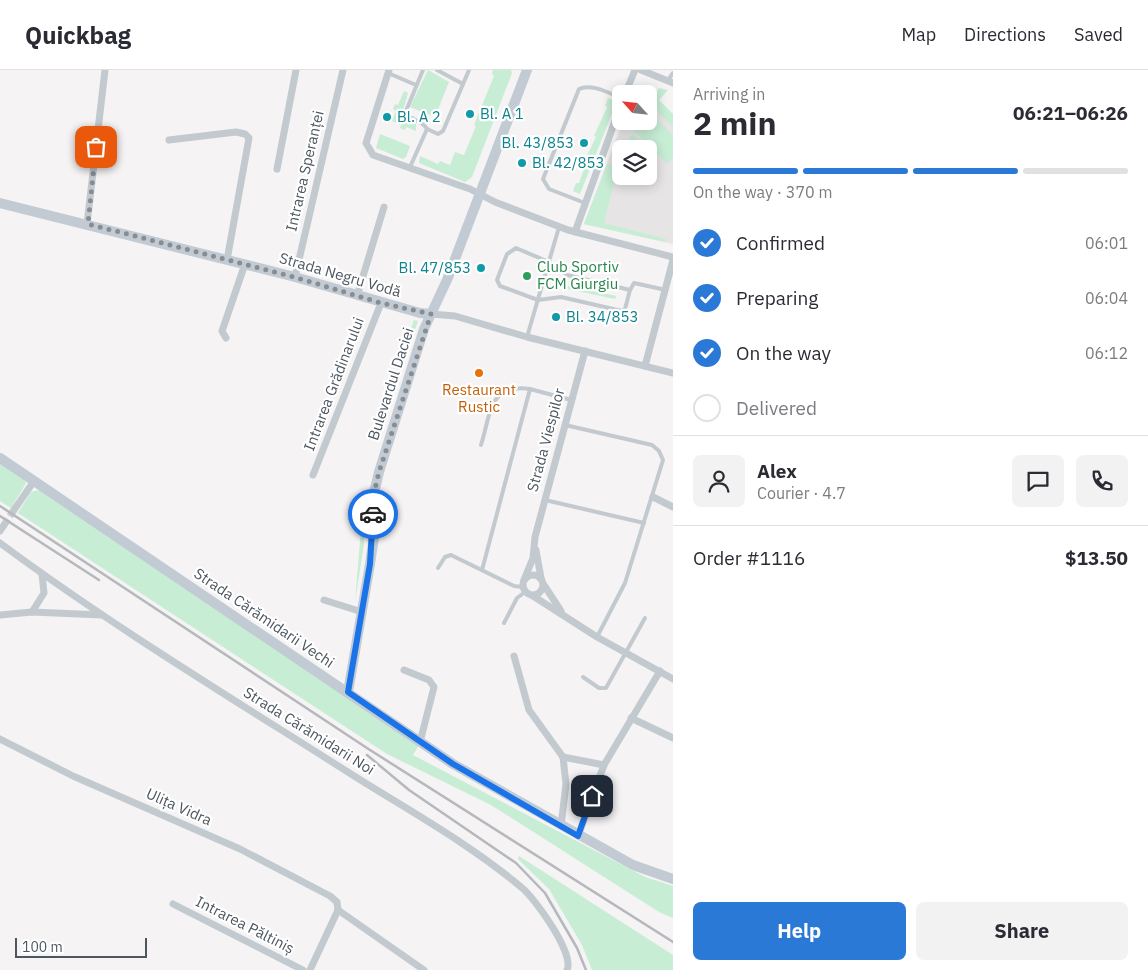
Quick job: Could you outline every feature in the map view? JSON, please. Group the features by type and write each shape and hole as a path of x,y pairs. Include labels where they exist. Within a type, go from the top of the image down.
{"street":[{"path":"88,224 106,70"},
{"path":"277,169 296,70"},
{"name":"Intrarea Speranței","path":"294,277 343,70"},
{"path":"629,85 635,70"},
{"path":"641,70 670,82"},
{"path":"389,71 367,139 367,148 373,155 480,194 559,227 673,259 645,366"},
{"name":"Bulevardul Daciei","path":"348,692 374,537 373,500 376,482 424,329 447,280 524,71"},
{"path":"575,232 612,128"},
{"path":"169,140 236,132 245,134 249,138 227,260"},
{"name":"Strada Negru Vodă","path":"0,203 245,264 381,303 431,314 455,316 527,337 673,373"},
{"path":"357,296 384,207"},
{"path":"226,338 222,331 245,264"},
{"name":"Intrarea Grădinarului","path":"314,475 381,303"},
{"name":"Strada Viespilor","path":"584,351 535,537 533,558 524,586 532,596 598,637 673,678"},
{"name":"Strada Cărămidarii Vechi","path":"0,458 453,764 560,826 641,869 673,879"},
{"path":"14,510 34,481"},
{"path":"653,497 673,507"},
{"name":"Strada Viespilor","path":"535,537 542,581 552,600 564,616"},
{"name":"Strada Cărămidarii Noi","path":"0,543 103,615 454,839 523,888 542,912 561,943 569,959 567,970"},
{"path":"32,612 44,593 42,574"},
{"path":"524,586 534,575 542,581 541,592 532,596"},
{"path":"324,600 362,612"},
{"path":"0,615 32,612 103,615"},
{"path":"514,656 529,710 563,757 566,784 560,826"},
{"path":"404,670 429,680 434,687 420,742"},
{"path":"578,836 604,765 660,672"},
{"path":"631,718 673,738"},
{"name":"Ulița Vidra","path":"0,740 65,772 258,858 330,896 337,902 338,910 424,970"},
{"path":"563,757 604,765"},
{"name":"Intrarea Păltiniș","path":"173,904 303,970"},
{"path":"310,970 338,910"}],"lane":[{"path":"423,70 406,114 422,123 426,129 438,134 444,131 469,70"},
{"path":"437,70 463,84"},
{"path":"389,71 416,85"},
{"path":"670,82 673,73"},
{"path":"585,202 549,189 543,179 579,90 585,86 612,95"},
{"path":"410,167 426,129"},
{"path":"527,337 559,227"},
{"path":"630,290 567,275 549,262 512,249 507,254 498,276 500,286 538,300 561,297 622,311 625,309 634,283 666,290"},
{"path":"480,445 494,404 501,392 512,388 530,389 571,400"},
{"path":"482,570 530,389"},
{"path":"565,424 644,443 657,448 662,455 662,465 653,497 626,582 598,637"},
{"path":"545,500 644,523"},
{"path":"438,568 445,557 451,555 514,586 524,586 504,623"},
{"path":"584,677 600,688 606,688 645,618"}],"shaded area":[{"path":"658,113 673,127 673,244 584,224 612,150 612,185 657,185 657,140 616,140 620,130 658,130"}],"green space":[{"path":"428,70 449,82 435,117 410,107"},
{"path":"493,70 511,70 512,73 472,177 465,182 419,163 420,156 438,164 440,161 450,165 455,152 464,155 494,76 492,74"},
{"path":"659,88 668,90 659,100 673,114 673,127 658,113"},
{"path":"404,91 408,93 401,118 416,124 416,131 406,127 405,130 400,128 401,125 392,121 396,111 393,109 395,104 398,105"},
{"path":"608,98 612,99 612,114 580,194 573,191 576,183 579,183 585,166 583,164 596,137 594,136 607,107 605,106"},
{"path":"658,121 673,135 673,157 667,164 657,154 657,140 643,140 633,130 658,130"},
{"path":"380,134 410,146 406,157 403,159 376,148"},
{"path":"633,134 639,140 627,140"},
{"path":"607,164 612,165 614,185 604,223 666,239 665,242 584,224"},
{"path":"564,285 616,296 615,299 563,288"},
{"path":"414,320 418,321 404,362 400,360"},
{"path":"0,463 24,479 26,483 11,508 0,501"},
{"path":"39,490 419,745 413,755 645,877 673,886 673,918 659,912 491,805 387,754 18,513 31,492"},
{"path":"364,492 364,544 355,602"},
{"path":"519,856 673,955 673,970 592,970 582,945 549,889 518,859"}],"tunnel":[{"path":"4,525 14,510"}],"railway":[{"path":"0,506 370,750 673,942"},
{"path":"0,516 99,580"},
{"path":"367,755 409,790 516,863 545,893 577,948 586,970"}],"way so far":[{"path":"96,147 88,224 294,277 381,303 431,314 424,329 376,482 373,514"}],"place":[{"name":"Bl. A 1","path":"470,114"},
{"name":"Bl. A 2","path":"387,117"},
{"name":"Bl. 43/853","path":"584,143"},
{"name":"Bl. 42/853","path":"522,163"},
{"name":"Bl. 47/853","path":"481,268"},
{"name":"Club Sportiv FCM Giurgiu","path":"527,276"},
{"name":"Bl. 34/853","path":"556,317"},
{"name":"Restaurant Rustic","path":"479,373"}],"route":[{"path":"373,514 374,537 348,692 453,764 578,836 592,796"}]}
